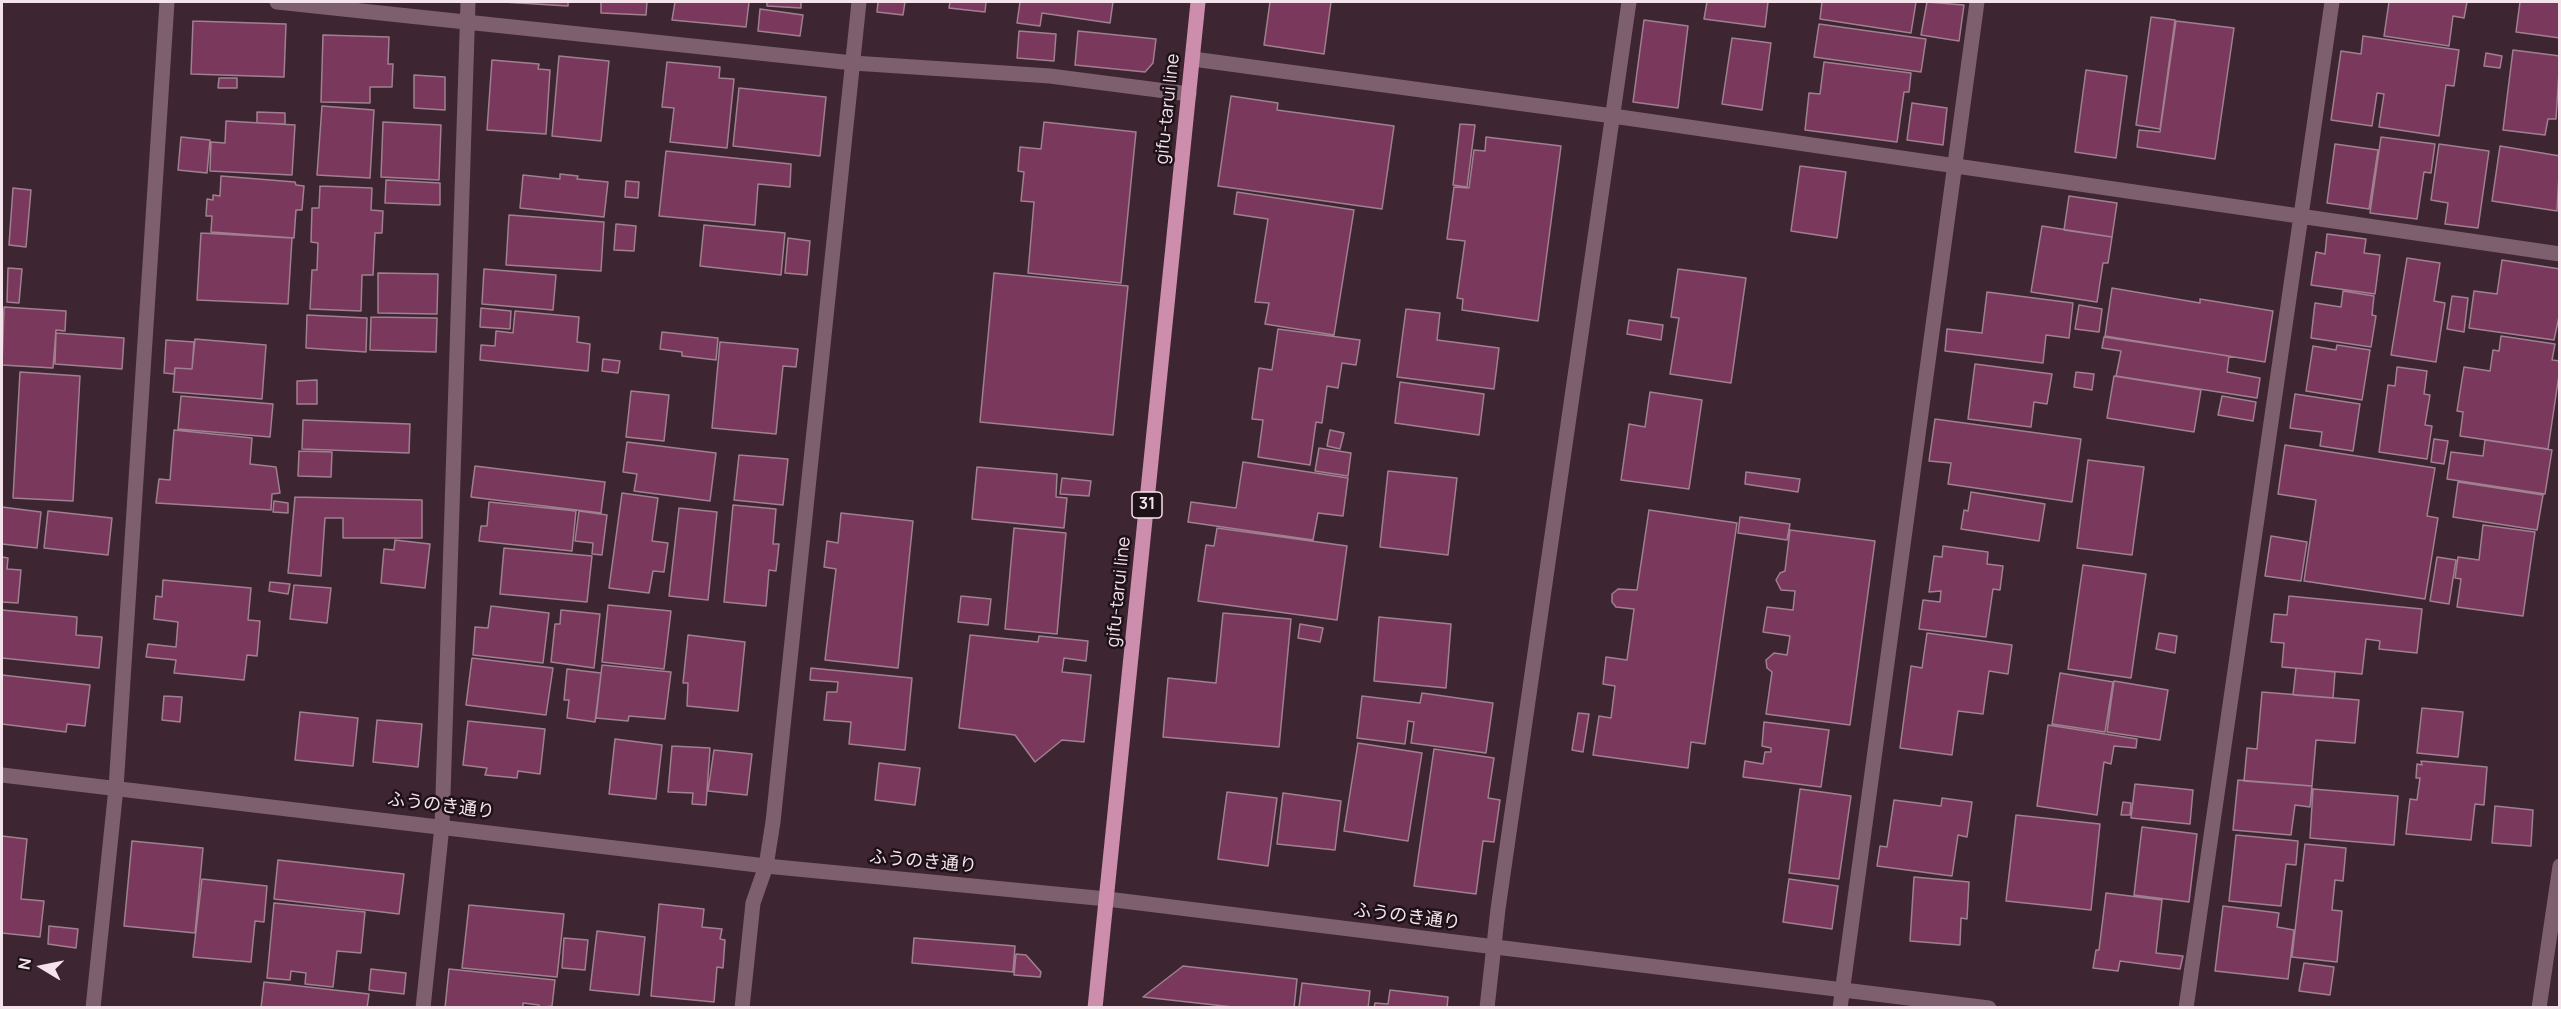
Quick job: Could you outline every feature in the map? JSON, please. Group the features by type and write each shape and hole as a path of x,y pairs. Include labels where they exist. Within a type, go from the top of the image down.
{"main road":[{"name":"gifu-tarui line","path":"1095,1008 1198,2"}],"street":[{"path":"93,1008 116,788 168,2"},
{"path":"277,2 853,63 1050,76 1189,94"},
{"path":"423,1008 442,826 468,2"},
{"path":"742,1008 753,903 766,866 774,810 859,2"},
{"path":"1487,1008 1493,948 1629,2"},
{"path":"1840,1008 1977,2"},
{"path":"2186,1008 2332,2"},
{"path":"1193,59 1613,116 2559,254"},
{"name":"ふうのき通り","path":"2,775 766,866 1107,899 1493,948 1842,988 1989,1008"},
{"path":"2539,1008 2559,866"}],"building":[{"path":"503,2 568,2 568,6"},
{"path":"601,2 647,2 646,15 601,13"},
{"path":"675,2 749,2 746,27 672,20"},
{"path":"767,2 801,2 801,8 767,6"},
{"path":"878,2 905,2 903,15 877,12"},
{"path":"950,2 986,2 985,12 949,8"},
{"path":"1020,2 1113,2 1110,23 1042,13 1040,26 1017,23"},
{"path":"1270,2 1331,2 1324,54 1264,45"},
{"path":"1707,2 1768,2 1765,27 1704,19"},
{"path":"1822,2 1916,2 1911,33 1820,19"},
{"path":"1927,2 1964,5 1959,41 1921,35"},
{"path":"2389,2 2467,2 2464,18 2453,16 2449,46 2384,36"},
{"path":"2520,2 2560,2 2560,38 2516,32"},
{"path":"760,9 803,15 800,36 758,31"},
{"path":"2151,17 2175,20 2160,129 2136,125"},
{"path":"1644,20 1688,26 1678,108 1633,102"},
{"path":"193,21 286,24 284,77 191,74"},
{"path":"2176,21 2234,28 2215,159 2137,147 2139,130 2160,132"},
{"path":"1819,24 1926,39 1921,72 1814,57"},
{"path":"1019,31 1056,34 1054,61 1017,58"},
{"path":"1078,31 1156,39 1153,63 1145,72 1075,65"},
{"path":"323,35 389,37 388,64 393,64 392,87 370,87 370,103 321,102"},
{"path":"2363,36 2459,50 2454,86 2446,85 2439,136 2379,127 2384,94 2377,93 2372,126 2331,120 2341,51 2361,54"},
{"path":"1732,38 1771,43 1762,110 1722,104"},
{"path":"2513,50 2560,56 2556,119 2548,119 2545,135 2503,130"},
{"path":"2486,53 2502,56 2500,68 2484,66"},
{"path":"559,56 609,61 601,141 552,136"},
{"path":"492,60 539,64 538,69 550,70 546,134 487,130"},
{"path":"667,62 720,67 719,78 734,79 727,148 670,142 674,108 662,107"},
{"path":"1824,62 1911,73 1909,92 1904,92 1897,142 1805,130 1809,93 1820,94"},
{"path":"2086,70 2127,76 2116,158 2075,152"},
{"path":"414,75 445,77 445,110 414,108"},
{"path":"219,78 237,78 237,88 218,88"},
{"path":"739,88 826,97 820,156 733,146"},
{"path":"1231,96 1278,103 1277,110 1394,126 1382,209 1218,186"},
{"path":"1912,103 1947,108 1943,145 1907,140"},
{"path":"322,106 374,110 370,178 317,175"},
{"path":"257,112 285,113 285,124 257,123"},
{"path":"226,121 295,125 292,175 210,171 211,142 225,143"},
{"path":"383,122 441,125 439,180 381,177"},
{"path":"1044,122 1136,132 1121,283 1028,273 1034,202 1021,201 1024,172 1018,171 1020,147 1041,149"},
{"path":"1460,124 1475,125 1467,187 1453,185"},
{"path":"181,137 210,140 207,173 178,170"},
{"path":"1486,137 1561,146 1538,321 1462,310 1463,299 1457,298 1465,241 1447,239 1454,187 1469,188 1474,150 1485,151"},
{"path":"2381,137 2435,144 2431,173 2424,172 2417,219 2370,213"},
{"path":"2335,144 2378,150 2369,209 2327,203"},
{"path":"2439,144 2489,151 2478,228 2445,224 2448,203 2431,200"},
{"path":"2500,146 2560,156 2557,211 2492,201"},
{"path":"666,151 791,164 790,187 758,184 755,225 659,216"},
{"path":"1800,166 1846,172 1837,238 1791,231"},
{"path":"560,174 578,176 577,179 608,182 604,217 520,208 523,175 560,179"},
{"path":"221,176 295,182 296,185 304,186 302,210 296,210 294,238 211,232 212,216 206,216 207,199 213,200 213,195 220,196"},
{"path":"386,180 440,183 440,205 385,203"},
{"path":"626,181 639,182 638,198 625,197"},
{"path":"320,186 372,188 371,210 383,211 382,233 375,233 373,275 362,275 361,311 310,309 312,270 317,270 318,243 311,242 312,208 319,208"},
{"path":"13,188 31,190 26,247 9,245"},
{"path":"1237,192 1354,210 1334,335 1265,324 1269,303 1255,302 1268,219 1234,214"},
{"path":"2069,196 2117,203 2112,237 2064,230"},
{"path":"509,215 604,222 601,271 506,265"},
{"path":"616,224 636,226 634,251 614,250"},
{"path":"704,225 785,233 781,275 700,266"},
{"path":"2042,226 2112,237 2108,263 2103,263 2097,302 2031,292"},
{"path":"201,233 292,238 288,304 197,300"},
{"path":"2327,234 2366,239 2364,253 2380,255 2375,294 2311,285 2316,252 2325,254"},
{"path":"788,238 810,241 807,275 785,273"},
{"path":"2407,258 2440,263 2434,301 2445,303 2436,362 2391,355"},
{"path":"2502,260 2560,269 2560,312 2554,340 2469,328 2474,291 2497,294"},
{"path":"8,268 22,269 19,303 7,302"},
{"path":"484,269 556,275 553,310 482,304"},
{"path":"1678,269 1746,278 1731,383 1670,374 1679,318 1671,317"},
{"path":"378,273 438,274 437,314 378,313"},
{"path":"994,273 1128,286 1113,435 980,422"},
{"path":"2112,288 2200,303 2200,299 2273,311 2265,362 2105,336"},
{"path":"2343,291 2374,296 2372,315 2376,316 2371,347 2311,338 2315,303 2341,307"},
{"path":"1987,292 2073,303 2069,338 2046,335 2043,363 1945,351 1947,329 1982,333"},
{"path":"2452,296 2468,298 2464,332 2447,329"},
{"path":"2079,305 2102,309 2099,332 2075,329"},
{"path":"4,307 66,311 65,331 56,330 53,368 2,365"},
{"path":"481,308 511,311 510,329 480,327"},
{"path":"1406,309 1440,313 1437,340 1499,348 1494,389 1397,377"},
{"path":"515,311 579,317 577,342 590,344 588,371 480,360 481,345 495,346 496,331 513,333"},
{"path":"307,315 367,318 366,352 306,348"},
{"path":"371,317 437,318 436,352 370,350"},
{"path":"1629,320 1663,325 1661,340 1627,334"},
{"path":"1278,329 1360,340 1356,365 1342,363 1338,388 1327,386 1322,423 1316,422 1310,465 1258,457 1263,420 1252,419 1259,368 1272,370"},
{"path":"662,332 718,338 716,360 682,356 682,352 660,349"},
{"path":"56,333 124,338 122,369 55,364"},
{"path":"2501,336 2555,344 2552,360 2560,361 2560,368 2548,449 2460,436 2463,412 2457,411 2464,367 2490,371 2493,350 2499,351"},
{"path":"2104,337 2229,356 2227,372 2260,378 2257,398 2116,376 2121,351 2102,348"},
{"path":"195,339 266,345 262,399 173,392 175,368 192,369"},
{"path":"166,340 194,342 192,369 175,368 174,374 164,373"},
{"path":"720,342 798,349 796,367 783,366 776,434 712,428"},
{"path":"2337,345 2370,350 2362,400 2306,391 2313,346 2336,350"},
{"path":"603,359 620,361 618,373 602,371"},
{"path":"1975,364 2052,374 2047,404 2034,402 2031,427 1968,419"},
{"path":"2397,367 2427,371 2424,394 2430,395 2425,425 2432,426 2427,459 2379,452 2388,385 2395,386"},
{"path":"20,372 80,376 73,501 13,498"},
{"path":"2076,372 2094,374 2092,390 2074,387"},
{"path":"2114,376 2201,390 2194,432 2107,418"},
{"path":"317,380 317,404 297,404 297,381"},
{"path":"1400,382 1484,394 1479,435 1395,423"},
{"path":"631,391 669,395 664,441 626,437"},
{"path":"1650,392 1702,400 1689,489 1621,480 1629,424 1645,427"},
{"path":"2295,394 2360,404 2353,451 2320,446 2322,432 2290,428"},
{"path":"181,396 273,404 270,437 178,429"},
{"path":"2222,396 2256,402 2253,421 2218,415"},
{"path":"1935,419 2081,439 2072,502 1948,484 1951,463 1929,461"},
{"path":"303,420 410,424 409,453 302,449"},
{"path":"174,430 252,438 250,464 276,467 280,493 272,494 271,510 156,503 159,479 170,480"},
{"path":"1330,430 1344,433 1340,449 1327,446"},
{"path":"2434,439 2448,441 2444,464 2431,462"},
{"path":"2485,440 2552,450 2545,494 2447,479 2451,452 2483,456"},
{"path":"627,442 716,453 710,501 634,491 637,474 623,472"},
{"path":"2285,445 2435,468 2427,516 2438,518 2425,599 2304,581 2316,500 2278,494"},
{"path":"1319,448 1351,453 1348,476 1315,471"},
{"path":"299,451 332,452 331,477 298,476"},
{"path":"739,455 788,459 783,505 734,500"},
{"path":"2088,460 2144,467 2132,555 2077,548"},
{"path":"1243,462 1348,478 1343,516 1318,513 1313,540 1188,522 1191,502 1236,508"},
{"path":"475,466 605,482 601,513 471,497"},
{"path":"977,467 1057,474 1056,497 1067,498 1064,528 972,519"},
{"path":"1388,471 1457,478 1448,555 1380,547"},
{"path":"1746,472 1800,479 1798,492 1745,484"},
{"path":"1062,478 1091,481 1089,496 1060,494"},
{"path":"2458,482 2543,495 2537,530 2453,517"},
{"path":"1971,492 2045,504 2039,541 1961,529 1964,510 1968,511"},
{"path":"622,493 658,498 652,541 668,543 664,572 653,571 649,593 609,588"},
{"path":"295,497 422,500 422,538 343,538 343,518 325,518 321,576 288,573"},
{"path":"274,501 288,503 288,513 273,512"},
{"path":"489,502 576,511 572,551 479,541 481,526 487,526"},
{"path":"733,505 776,509 773,544 779,544 776,571 769,570 766,606 724,602"},
{"path":"2,507 41,512 37,548 2,544"},
{"path":"679,508 717,512 708,600 669,596"},
{"path":"1649,510 1737,523 1705,744 1691,742 1688,768 1593,755 1599,716 1611,718 1615,686 1603,684 1606,657 1627,660 1634,609 1616,607 1612,602 1612,594 1618,589 1637,590"},
{"path":"48,511 112,518 108,555 44,548"},
{"path":"579,511 607,515 602,555 592,554 593,543 575,541"},
{"path":"841,513 913,521 898,668 825,660 836,569 824,567 827,541 838,543"},
{"path":"1740,517 1790,524 1787,540 1738,533"},
{"path":"2483,525 2535,532 2523,616 2457,607 2461,579 2455,578 2458,557 2479,560"},
{"path":"1014,528 1066,533 1057,634 1005,629"},
{"path":"1217,528 1347,546 1337,620 1198,601 1206,545 1214,546"},
{"path":"1790,530 1875,541 1850,725 1766,714 1772,672 1767,668 1766,660 1774,653 1787,655 1790,636 1763,632 1767,607 1793,610 1795,591 1781,590 1776,580 1780,573 1785,571"},
{"path":"2271,536 2307,542 2301,581 2265,576"},
{"path":"395,540 430,544 425,588 381,583 384,549 394,550"},
{"path":"1943,546 1988,552 1987,564 2003,566 2000,590 1993,589 1986,637 1919,629 1923,600 1940,602 1941,591 1929,592 1934,556 1942,557"},
{"path":"504,548 592,556 587,602 500,594"},
{"path":"2,557 8,558 7,569 21,570 18,603 2,602"},
{"path":"2437,557 2456,560 2449,604 2430,601"},
{"path":"2083,565 2146,574 2131,678 2068,669"},
{"path":"163,580 251,588 248,620 260,621 257,656 247,655 244,680 174,673 176,660 146,657 148,644 176,647 178,622 154,619 156,596 162,597"},
{"path":"270,582 290,584 288,594 269,591"},
{"path":"294,585 331,588 327,623 290,619"},
{"path":"961,596 991,599 988,625 958,622"},
{"path":"2289,596 2422,609 2417,653 2379,649 2380,641 2366,639 2362,674 2282,667 2284,643 2271,642 2274,614 2287,615"},
{"path":"608,605 671,611 664,669 602,662"},
{"path":"491,606 549,613 543,663 473,655 475,627 488,628"},
{"path":"2,610 77,617 76,635 102,637 99,668 2,658"},
{"path":"561,610 600,614 594,668 551,662 555,624 560,624"},
{"path":"1223,613 1291,619 1279,747 1163,737 1168,678 1216,683"},
{"path":"1379,617 1451,624 1446,688 1374,681"},
{"path":"1300,624 1323,628 1320,642 1298,638"},
{"path":"1927,633 2012,645 2008,674 1989,671 1983,714 1958,711 1952,755 1900,748 1911,666 1922,668"},
{"path":"2159,633 2177,636 2175,653 2156,649"},
{"path":"688,635 745,642 738,711 687,706 688,683 683,683"},
{"path":"970,635 1038,642 1039,636 1088,641 1086,661 1064,658 1062,672 1091,675 1084,742 1062,740 1035,762 1015,735 959,728"},
{"path":"472,658 553,668 546,715 466,705"},
{"path":"602,665 671,672 665,719 629,716 628,721 596,718"},
{"path":"811,668 912,678 905,750 849,744 851,722 824,720 827,692 837,692 838,682 810,680"},
{"path":"2296,668 2335,672 2333,698 2293,695"},
{"path":"567,669 601,673 595,722 567,718 569,700 564,700"},
{"path":"2060,673 2113,682 2105,732 2052,724"},
{"path":"2,675 90,685 85,726 67,724 66,732 2,724"},
{"path":"2114,681 2168,690 2160,740 2107,732"},
{"path":"2262,692 2359,700 2355,743 2316,740 2312,786 2244,781 2247,748 2257,749"},
{"path":"1422,693 1493,703 1486,753 1411,743 1414,722 1408,721 1405,744 1357,738 1362,696 1420,703"},
{"path":"164,696 182,697 180,722 162,720"},
{"path":"2422,708 2463,712 2458,757 2417,753"},
{"path":"300,712 358,718 353,766 295,760"},
{"path":"1578,713 1589,714 1583,752 1572,750"},
{"path":"377,720 422,724 418,767 373,762"},
{"path":"468,721 545,729 540,774 518,771 517,778 485,775 487,768 463,765"},
{"path":"1764,722 1829,730 1821,787 1743,777 1745,761 1763,764 1765,752 1771,752 1771,748 1762,746"},
{"path":"2048,725 2137,739 2136,748 2114,746 2111,764 2104,762 2097,815 2037,806"},
{"path":"615,739 662,745 656,799 609,794"},
{"path":"1358,743 1422,753 1408,841 1344,831"},
{"path":"672,746 710,748 706,805 692,804 693,793 668,792"},
{"path":"1434,749 1494,758 1488,798 1500,800 1494,842 1483,841 1476,894 1414,886"},
{"path":"714,750 752,754 747,795 708,791"},
{"path":"2421,761 2487,767 2484,805 2475,804 2471,840 2406,834 2410,799 2417,800 2420,778 2416,778 2417,764 2422,765"},
{"path":"879,763 920,768 915,805 875,800"},
{"path":"2238,780 2312,786 2310,807 2295,805 2291,835 2233,830"},
{"path":"2135,784 2193,790 2190,824 2131,818"},
{"path":"1800,789 1851,796 1839,879 1789,873"},
{"path":"2313,789 2398,796 2394,845 2310,838"},
{"path":"1227,792 1277,798 1268,866 1218,859"},
{"path":"1283,793 1341,801 1335,850 1277,844"},
{"path":"1942,798 1972,802 1967,837 1958,835 1952,876 1877,866 1880,846 1887,847 1894,800 1941,806"},
{"path":"2123,802 2131,803 2130,815 2121,815"},
{"path":"2495,806 2533,810 2531,846 2492,843"},
{"path":"2016,815 2100,824 2091,910 2006,901"},
{"path":"2142,827 2197,834 2189,902 2134,895"},
{"path":"2236,835 2298,841 2296,865 2286,864 2281,906 2229,901"},
{"path":"2,836 27,839 21,899 44,901 40,937 2,933"},
{"path":"132,841 203,848 195,933 124,926"},
{"path":"2305,844 2346,848 2343,881 2335,880 2332,910 2342,911 2337,962 2292,957"},
{"path":"278,860 404,874 399,914 274,899"},
{"path":"1914,877 1969,882 1967,919 1961,918 1960,945 1910,941"},
{"path":"202,879 267,886 264,922 255,921 251,962 193,957"},
{"path":"1789,879 1838,886 1832,929 1783,922"},
{"path":"2106,893 2162,900 2156,953 2183,956 2180,969 2120,961 2118,971 2093,968 2096,950 2099,950"},
{"path":"274,903 365,912 361,953 337,951 333,987 305,984 306,973 291,971 290,980 267,978"},
{"path":"659,904 704,909 702,927 722,929 720,939 725,940 723,968 717,967 714,1002 651,996"},
{"path":"469,905 564,914 557,977 462,968"},
{"path":"2223,906 2279,913 2277,927 2294,930 2288,979 2215,971"},
{"path":"49,926 78,929 76,948 48,944"},
{"path":"597,931 645,937 639,995 590,990"},
{"path":"564,938 588,940 585,970 562,968"},
{"path":"914,938 1015,946 1013,972 912,963"},
{"path":"1016,954 1026,955 1041,972 1040,977 1014,975"},
{"path":"2304,963 2334,967 2330,995 2299,991"},
{"path":"1183,966 1297,979 1294,1008 1242,1008 1143,997"},
{"path":"371,969 406,973 404,994 369,990"},
{"path":"449,969 555,980 552,1006 539,1008 539,1005 523,1003 523,1008 445,1008"},
{"path":"264,982 369,994 367,1008 261,1008"},
{"path":"1302,983 1370,991 1368,1008 1299,1007"},
{"path":"1390,990 1448,997 1447,1008 1374,1008 1375,1003 1388,1004"}]}
